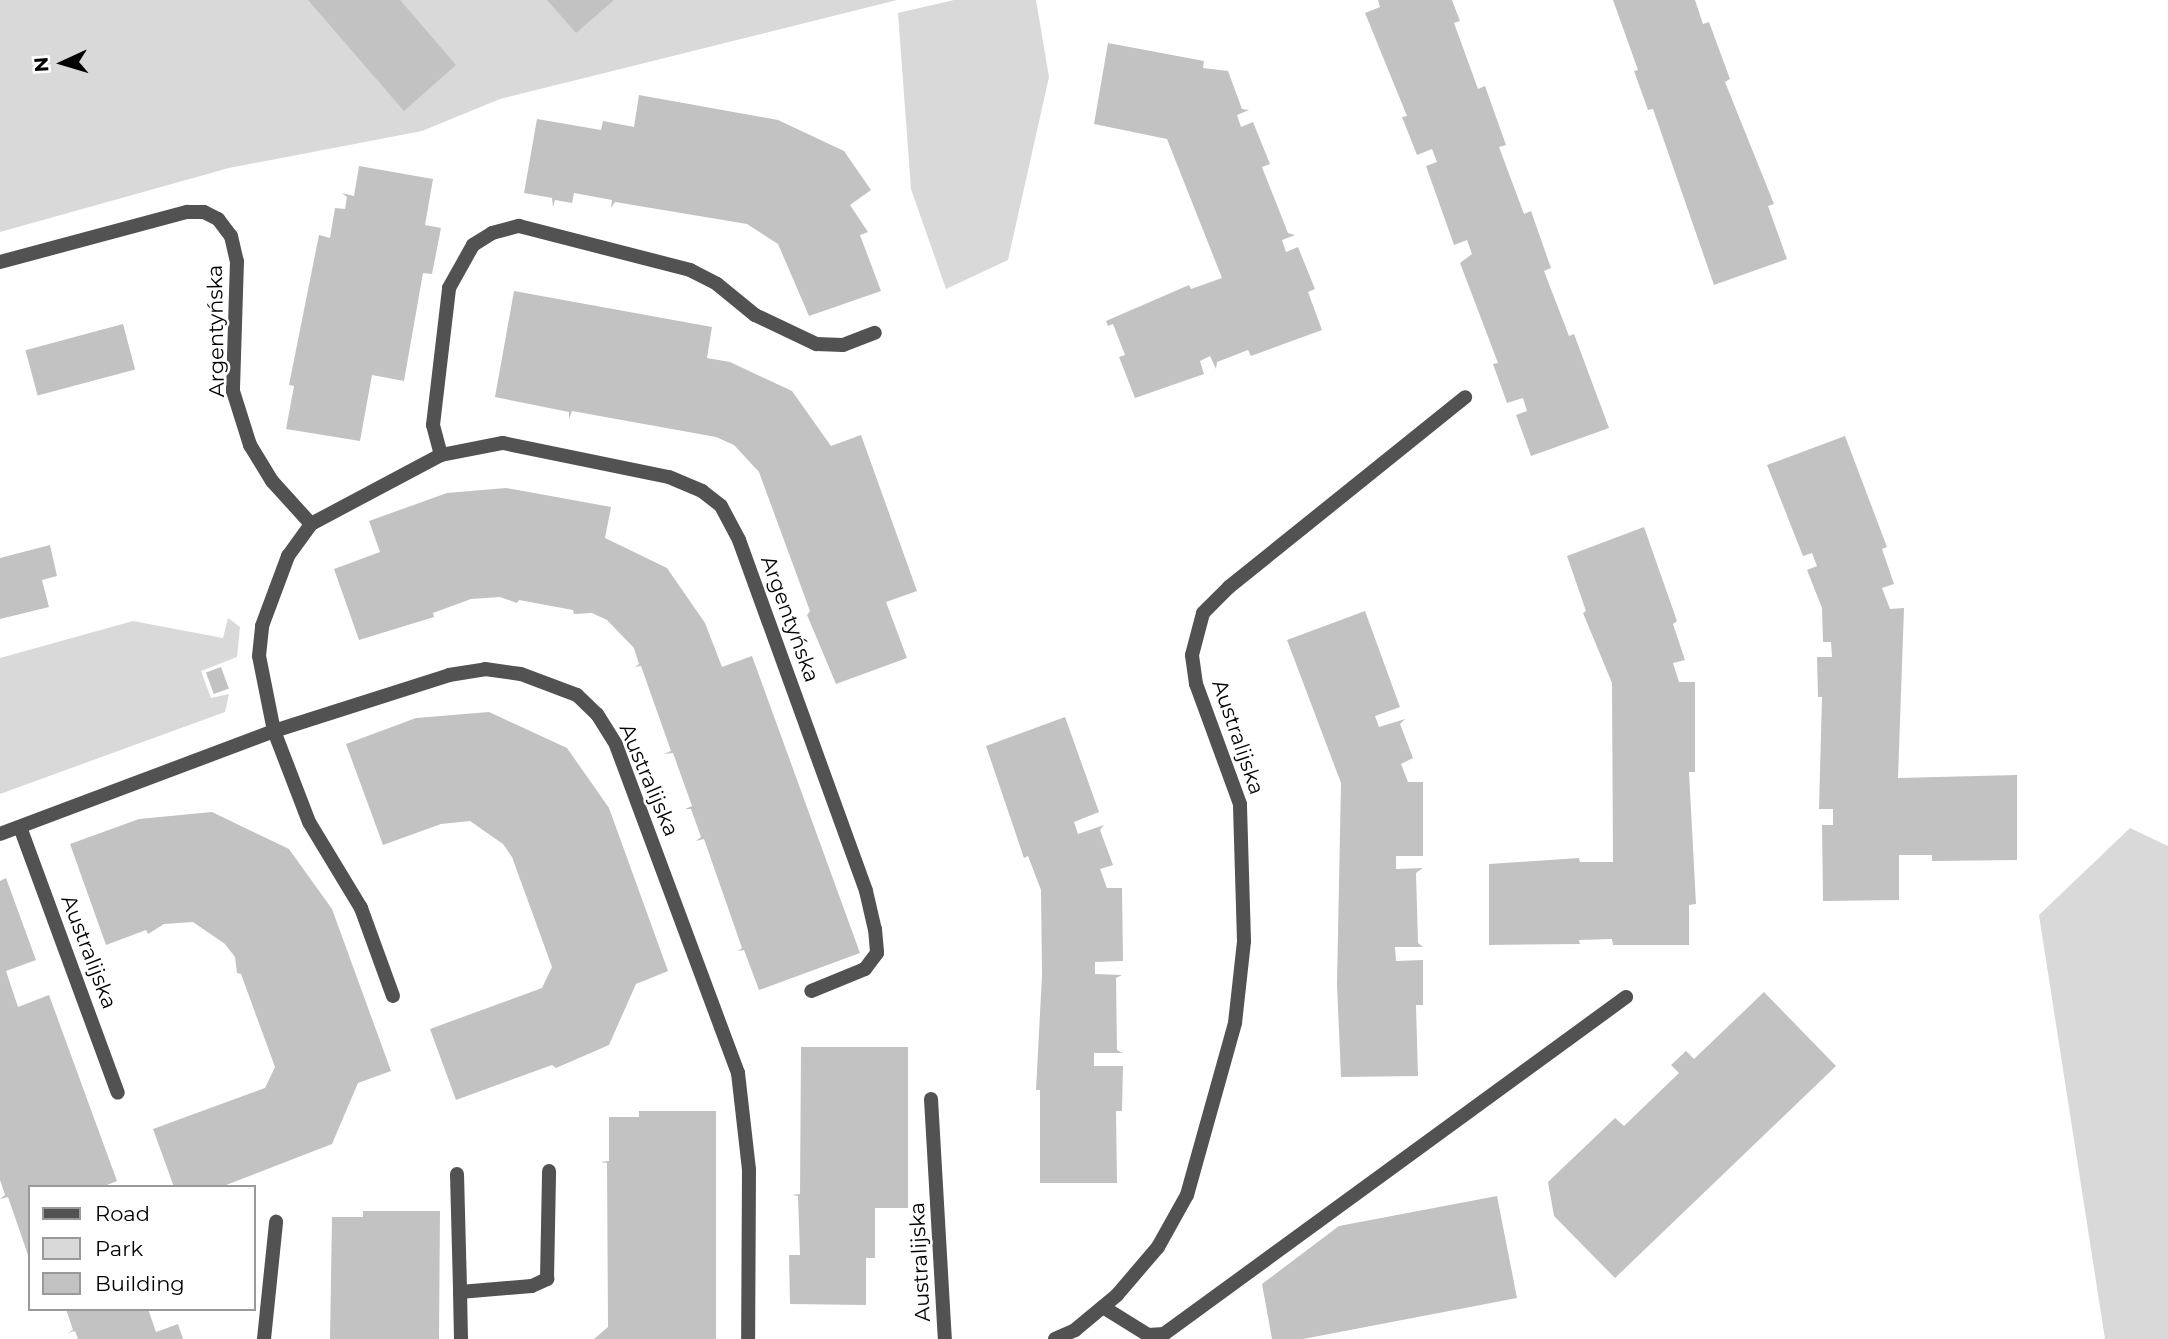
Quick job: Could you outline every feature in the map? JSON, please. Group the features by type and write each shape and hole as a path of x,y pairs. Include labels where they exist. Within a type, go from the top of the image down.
{"street":[{"name":"Argentyńska","path":"0,262 187,212 204,212 218,219 231,236 237,261 233,391 250,445 272,481 311,524"},
{"path":"441,455 433,425 449,288 473,245 492,233 519,226 690,270 717,284 755,315 817,344 844,345 875,333"},
{"name":"Australijska","path":"1055,1339 1075,1330 1103,1307 1158,1247 1187,1195 1235,1023 1244,942 1240,804 1196,684 1192,655 1195,630 1203,613 1229,587 1465,397"},
{"name":"Argentyńska","path":"393,996 361,908 309,822 274,731 258,656 262,626 288,556 311,524 441,455 503,443 669,477 702,491 721,506 739,540 866,891 875,929 877,953 865,969 811,991"},
{"name":"Australijska","path":"0,834 274,731 401,687 485,669 551,682 577,695 597,714 616,745 738,1073 749,1170 748,1339"},
{"name":"Australijska","path":"20,827 118,1093"},
{"path":"1103,1307 1148,1335 1164,1334 1626,998"},
{"name":"Australijska","path":"931,1099 945,1339"},
{"path":"460,1292 531,1286 547,1279 549,1171"},
{"path":"457,1174 461,1339"},
{"path":"264,1339 275,1222"}],"green space":[{"path":"0,0 897,0 500,99 422,131 229,168 0,232"},
{"path":"954,0 1036,0 1049,77 1008,260 946,289 911,189 898,13"},
{"path":"228,618 240,627 237,657 201,671 211,698 229,694 225,712 0,794 0,658 133,621 223,638"},
{"path":"2130,828 2168,846 2168,1339 2105,1339 2039,915"}],"building":[{"path":"308,0 400,0 456,65 404,111"},
{"path":"547,0 614,0 576,33"},
{"path":"1378,0 1452,0 1460,21 1454,23 1478,89 1485,86 1506,145 1499,147 1524,214 1531,211 1551,268 1544,271 1569,336 1574,334 1609,428 1531,456 1516,415 1527,411 1523,398 1507,403 1493,364 1498,363 1460,263 1472,254 1467,240 1454,245 1426,166 1437,162 1432,149 1417,155 1402,117 1407,116 1365,13 1380,7"},
{"path":"1613,0 1695,0 1703,24 1709,22 1730,79 1725,82 1774,204 1768,206 1787,259 1714,285 1653,109 1648,110 1634,71 1638,70"},
{"path":"1108,43 1204,61 1203,68 1228,71 1242,109 1249,110 1237,115 1241,127 1253,122 1270,164 1262,167 1288,233 1295,235 1282,240 1286,252 1298,247 1315,289 1308,292 1322,330 1251,356 1248,350 1217,362 1216,369 1210,356 1200,361 1204,374 1135,398 1119,357 1125,355 1113,324 1108,326 1106,321 1189,285 1191,289 1222,278 1167,139 1094,124"},
{"path":"639,95 778,120 844,151 871,190 850,205 868,232 860,235 881,291 809,316 778,244 747,224 615,202 611,208 612,200 574,193 572,203 555,200 553,207 552,198 524,193 537,119 601,130 603,121 634,127"},
{"path":"359,166 433,179 425,225 441,228 432,274 423,273 404,381 372,375 360,441 286,429 294,386 289,385 319,235 330,238 335,208 345,209 347,197 342,193 354,196"},
{"path":"514,291 712,327 707,358 730,362 792,391 831,446 861,435 917,591 886,602 907,658 836,684 807,615 810,611 759,472 734,445 716,437 572,411 569,419 569,412 495,397"},
{"path":"123,324 135,369 38,396 25,350"},
{"path":"1845,436 1887,547 1882,549 1894,584 1882,588 1890,609 1904,608 1898,778 2017,775 2017,860 1932,861 1932,855 1899,855 1899,900 1823,901 1822,825 1833,825 1833,809 1819,809 1822,697 1818,697 1817,657 1832,657 1831,642 1823,642 1822,608 1807,570 1817,566 1812,553 1803,556 1767,465"},
{"path":"506,488 611,507 605,538 667,568 705,623 722,667 752,656 860,953 759,990 744,950 738,951 742,948 704,839 696,841 701,837 691,809 685,809 692,806 673,753 664,754 671,751 641,666 635,667 639,664 634,648 607,620 592,613 574,614 573,610 519,600 517,603 500,597 471,599 433,613 434,617 359,640 334,569 380,552 369,521 447,493"},
{"path":"1644,527 1677,621 1673,624 1685,660 1673,663 1679,682 1695,682 1695,772 1689,772 1696,904 1689,905 1689,945 1613,945 1612,939 1579,940 1580,944 1489,945 1489,864 1579,858 1580,862 1613,862 1612,683 1583,613 1586,611 1567,556"},
{"path":"50,545 57,576 42,580 49,607 0,619 0,558"},
{"path":"1365,611 1400,707 1375,716 1379,727 1405,719 1400,724 1413,758 1401,764 1408,782 1423,782 1423,856 1396,856 1396,869 1423,868 1416,873 1418,943 1423,947 1395,947 1396,961 1423,960 1423,1005 1416,1005 1418,1076 1341,1077 1337,984 1341,783 1287,640"},
{"path":"221,667 229,689 214,694 206,672"},
{"path":"489,712 567,748 609,808 668,971 636,984 609,1045 556,1068 552,1065 456,1100 430,1029 542,988 552,967 512,857 503,844 470,821 441,824 383,845 346,744 416,718"},
{"path":"1065,717 1099,812 1074,822 1078,834 1104,825 1100,830 1113,865 1100,869 1107,888 1122,888 1123,961 1095,962 1095,974 1122,975 1116,978 1117,1050 1123,1053 1094,1053 1094,1066 1123,1066 1122,1111 1116,1111 1117,1183 1040,1183 1040,1090 1036,1090 1042,975 1041,890 1028,856 1024,858 986,746"},
{"path":"212,812 289,849 332,909 391,1071 358,1083 332,1144 226,1185 173,1185 153,1129 265,1088 275,1067 241,974 237,973 235,957 225,944 193,922 164,924 148,934 146,930 106,945 70,844 139,819"},
{"path":"6,878 36,960 6,971 18,1007 49,995 117,1181 107,1185 28,1185 28,1255 8,1197 0,1199 5,1195 0,1180 0,881"},
{"path":"1764,992 1836,1066 1615,1278 1554,1216 1548,1182 1615,1118 1624,1126 1679,1073 1671,1065 1686,1051 1694,1059"},
{"path":"801,1047 908,1047 908,1208 875,1208 875,1258 866,1258 866,1305 790,1304 789,1255 800,1255 798,1196 792,1195 800,1194"},
{"path":"639,1111 716,1111 716,1339 594,1339 608,1327 607,1163 600,1162 609,1161 609,1117 639,1117"},
{"path":"1497,1196 1517,1298 1303,1339 1272,1339 1262,1284 1339,1226"},
{"path":"363,1211 440,1211 439,1339 330,1339 332,1217 363,1217"},
{"path":"67,1311 149,1311 156,1332 178,1324 183,1339 78,1339 75,1331 68,1333 73,1330"}]}
